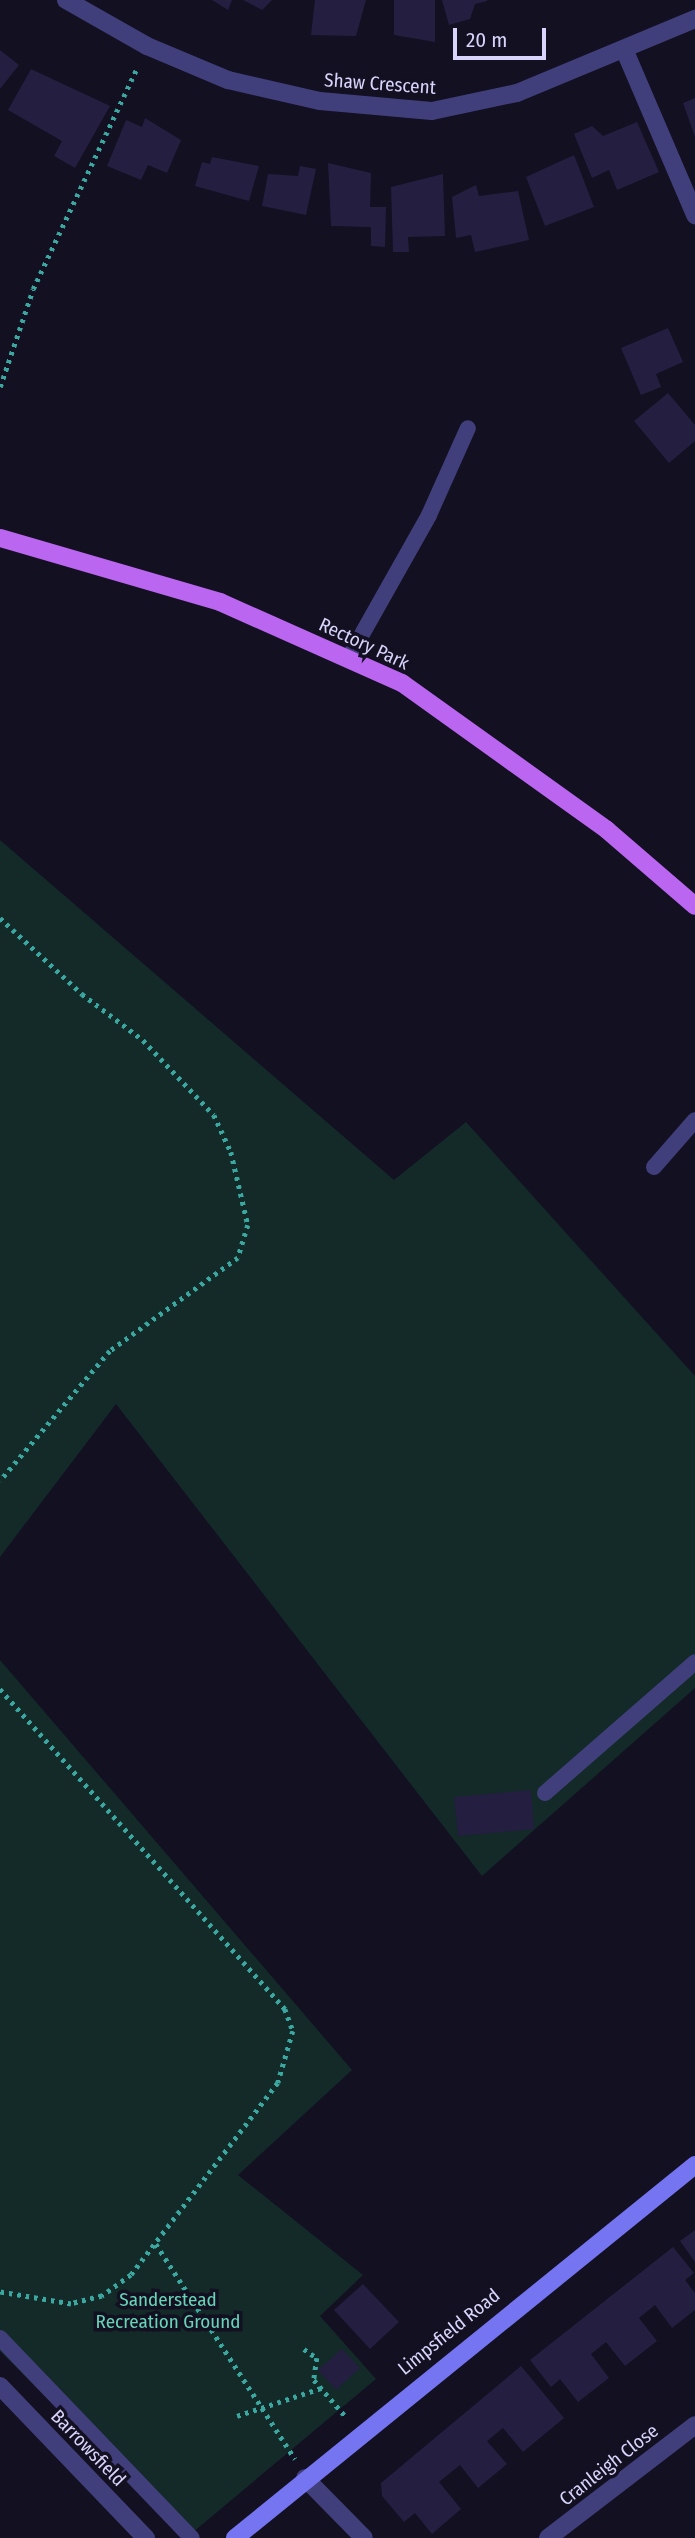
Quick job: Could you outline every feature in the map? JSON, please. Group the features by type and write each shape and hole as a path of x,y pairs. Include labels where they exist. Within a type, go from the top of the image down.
{"main road":[{"name":"Rectory Park","path":"0,538 220,602 402,683 607,830 695,906"},
{"name":"Limpsfield Road","path":"234,2538 359,2432 695,2165"}],"street":[{"name":"Shaw Crescent","path":"66,0 147,46 281,93 432,111 500,99 695,19"},
{"path":"624,49 695,215"},
{"name":"Barrowsfield","path":"0,2386 146,2538"},
{"name":"Cranleigh Close","path":"548,2538 695,2425"},
{"path":"305,2478 363,2538"}],"lane":[{"path":"348,659 429,515 468,428"},
{"path":"654,1167 695,1120"},
{"path":"545,1793 695,1662"},
{"path":"0,2339 192,2538"}],"path":[{"path":"0,387 33,289 147,46"},
{"path":"0,918 82,994 143,1040 214,1115 234,1163 248,1226 238,1258 110,1351 0,1481"},
{"path":"0,1689 290,2020 291,2055 278,2082 131,2275 93,2299 59,2304 0,2292"},
{"path":"156,2245 210,2320 260,2412 305,2478"},
{"path":"304,2349 317,2358 314,2380 359,2432"},
{"path":"237,2416 260,2412 321,2388"}],"green space":[{"path":"0,840 394,1180 466,1122 695,1376 695,1688 482,1876 116,1404 0,1557"},
{"name":"Sanderstead Recreation Ground","path":"0,1660 352,2070 238,2175 363,2275 320,2316 376,2379 186,2538 0,2351"}],"building":[{"path":"212,0 232,0 228,10"},
{"path":"243,0 272,0 262,10"},
{"path":"315,0 366,0 356,36 311,35"},
{"path":"394,0 435,0 435,42 394,35"},
{"path":"442,0 487,1 475,4 470,19 449,25"},
{"path":"0,50 19,65 0,89"},
{"path":"31,69 110,106 75,168 54,156 62,141 8,110"},
{"path":"695,98 695,137 683,103"},
{"path":"145,118 181,140 167,173 148,165 141,180 107,166 126,120 142,127"},
{"path":"637,122 659,172 617,190 609,170 592,178 574,134 592,126 603,136"},
{"path":"574,155 594,207 545,226 526,177"},
{"path":"212,157 259,166 249,201 195,186 202,162 210,164"},
{"path":"328,163 371,173 370,207 386,207 385,247 371,246 371,227 331,226"},
{"path":"300,166 316,169 306,215 262,206 268,174 298,176"},
{"path":"443,174 445,236 408,237 409,252 393,252 391,187"},
{"path":"476,185 479,196 518,191 529,240 475,252 471,235 456,238 452,197"},
{"path":"668,328 683,362 656,374 661,387 641,395 621,348"},
{"path":"668,393 695,425 695,441 669,463 634,421"},
{"path":"531,1790 534,1829 458,1836 454,1797"},
{"path":"695,2230 695,2262 680,2241"},
{"path":"673,2247 694,2273 685,2280 695,2293 695,2310 672,2328 655,2305 639,2318 657,2341 625,2366 606,2342 591,2354 609,2378 578,2402 560,2379 551,2387 530,2360"},
{"path":"363,2284 399,2322 370,2349 334,2310"},
{"path":"342,2349 360,2368 336,2390 318,2370"},
{"path":"521,2366 564,2418 523,2452 503,2428 487,2441 507,2464 478,2488 460,2465 439,2482 461,2509 432,2534 415,2513 404,2522 382,2496 381,2483"}]}
